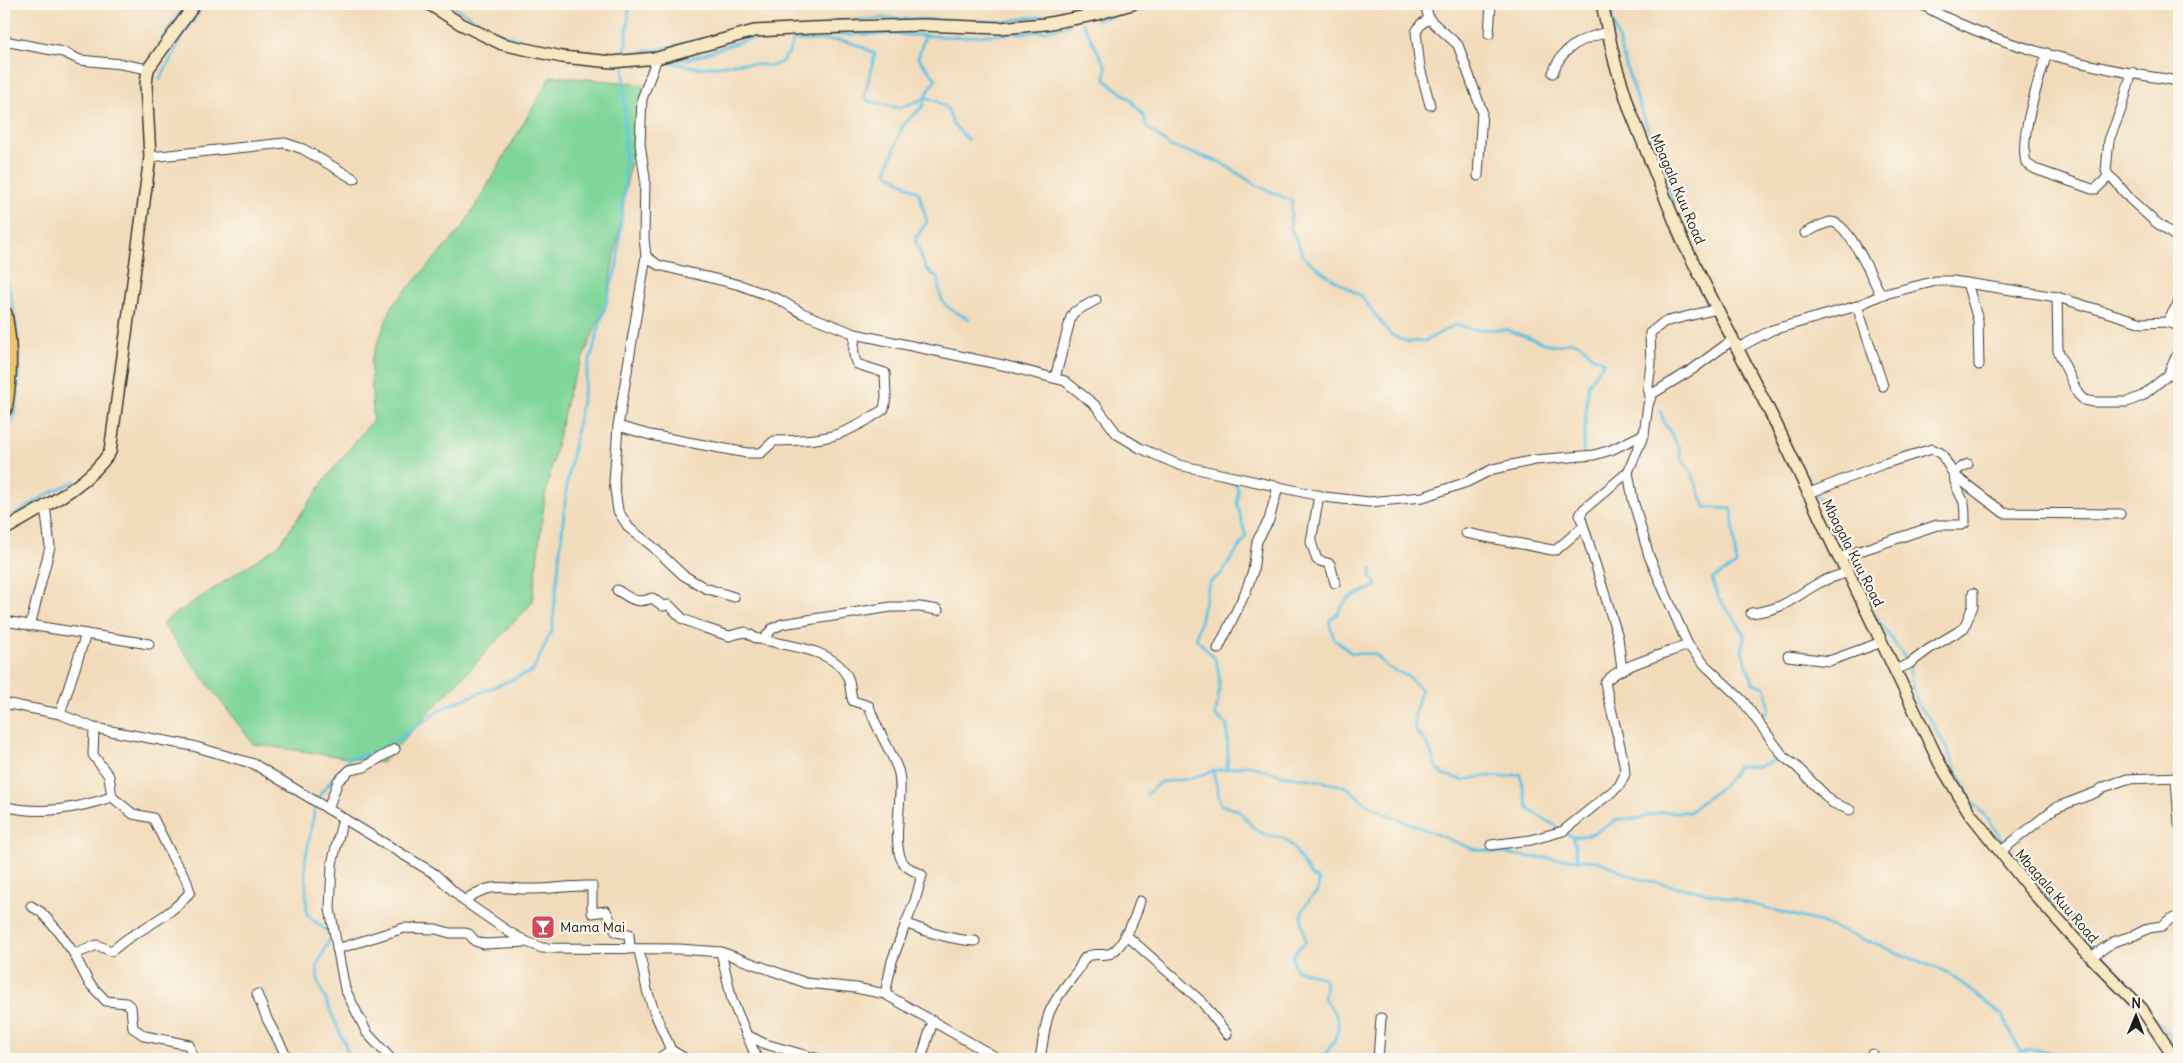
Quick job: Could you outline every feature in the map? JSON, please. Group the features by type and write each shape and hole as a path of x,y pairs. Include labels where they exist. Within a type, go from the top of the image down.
{"highway":[{"path":"4,314 8,342 7,393 4,409"}],"street":[{"path":"4,530 75,486 100,466 110,452 150,157 146,84 148,69 195,4"},
{"path":"429,4 461,24 502,44 562,57 612,62 657,58 754,31 922,25 1000,28 1045,24 1093,15 1132,4"},
{"path":"1425,4 1429,19 1458,45 1482,111 1478,176"},
{"path":"1489,34 1491,4"},
{"name":"Mbagala Kuu Road","path":"1602,4 1614,63 1630,110 1683,242 1776,426 1807,494 1848,572 1940,764 1969,812 2000,852 2030,889 2091,957 2142,1010 2175,1059"},
{"path":"1921,4 1978,31 2047,53 2179,81"},
{"path":"1429,19 1421,24 1416,32 1420,68 1430,105"},
{"path":"1553,73 1558,60 1564,52 1577,44 1608,32"},
{"path":"4,41 64,52 80,60 148,69"},
{"path":"2047,53 2036,88 2027,129 2026,163 2035,170 2092,189 2096,189 2108,176"},
{"path":"657,58 642,99 640,144 645,177 644,238 646,256 618,426 614,482 618,511 622,520 682,575 705,588 734,596"},
{"path":"2132,72 2110,140 2106,162 2108,176 2153,220 2179,239"},
{"path":"150,157 285,143 303,149 354,179"},
{"path":"1805,233 1830,222 1842,229 1853,240 1881,295"},
{"path":"646,256 658,265 740,285 763,293 778,299 802,313 855,334 1007,366 1065,381 1096,406 1117,434 1140,448 1179,465 1319,495 1368,502 1423,498 1467,482 1493,469 1536,460 1594,455 1611,450 1644,434"},
{"path":"1650,397 1653,392 1734,345 1772,330 1857,306 1881,295 1936,282 1953,280 2057,297 2142,323 2167,322 2179,326"},
{"path":"1966,283 1978,320 1979,365"},
{"path":"2057,297 2058,351 2078,394 2084,400 2094,402 2127,402 2142,396 2168,375 2179,350"},
{"path":"1055,378 1071,317 1074,312 1096,300"},
{"path":"2167,322 2179,302"},
{"path":"1857,306 1883,386"},
{"path":"1622,670 1618,637 1580,519 1582,511 1628,472 1644,434 1650,397 1648,387 1651,364 1650,333 1664,322 1716,308"},
{"path":"618,426 650,435 747,453 762,453 774,442 818,439 843,434 884,409 886,398 884,373 855,362 853,355 855,334"},
{"path":"1807,494 1883,464 1932,449 1941,453 1954,475 1959,494 1964,502 1965,523 1962,525 1937,525 1839,558"},
{"path":"1954,475 1956,470 1968,464"},
{"path":"1628,472 1633,500 1649,556 1688,645 1706,666 1742,700 1784,757 1834,802 1850,810"},
{"path":"1954,475 2004,513 2120,514"},
{"path":"1218,649 1246,591 1253,571 1257,540 1269,520 1278,487"},
{"path":"1319,495 1311,542 1312,549 1317,560 1330,564 1335,583"},
{"path":"30,626 50,547 45,505"},
{"path":"1466,533 1556,550 1583,527"},
{"path":"1751,613 1772,610 1783,606 1820,582 1848,572"},
{"path":"617,590 637,601 646,602 652,598 663,606 669,605 683,619 712,631 729,636 745,632 763,640 797,645 826,657 838,665 848,678 853,701 869,706 874,723 898,771 900,787 899,849 905,865 922,875 915,901 892,961 885,994"},
{"path":"1895,670 1909,664 1929,649 1964,628 1973,606 1973,593"},
{"path":"763,640 772,629 782,624 891,607 920,607 938,610"},
{"path":"4,621 149,644"},
{"path":"60,714 86,634"},
{"path":"1788,656 1829,661 1882,642"},
{"path":"1491,845 1530,840 1564,831 1619,786 1625,774 1624,763 1604,686 1609,677 1622,670 1688,645"},
{"path":"4,703 60,714 94,728 193,746 254,764 435,874 464,901 527,942 542,948 679,949 721,952 806,983 856,988 885,994 998,1059"},
{"path":"75,954 97,945 111,951 180,905 190,892 186,878 175,862 153,818 133,814 112,797 110,776 93,755 94,728"},
{"path":"325,807 338,781 350,770 364,767 395,749"},
{"path":"2000,852 2055,808 2127,779 2178,778 2179,824"},
{"path":"4,806 17,809 50,810 84,806 112,797"},
{"path":"343,818 332,864 330,888 330,909 337,948 345,989 367,1033 390,1059"},
{"path":"464,901 478,891 494,887 533,890 568,886 592,886 592,913 606,911 616,932 629,934 647,990 671,1050 686,1059"},
{"path":"1040,1059 1050,1012 1065,985 1080,968 1084,958 1091,954 1107,955 1119,947 1136,914 1140,900"},
{"path":"31,906 41,912 75,954 89,983 106,1001 126,1003 131,1007 133,1028 145,1036 189,1045 192,1059"},
{"path":"2091,957 2113,942 2149,928 2162,926 2170,919 2179,917"},
{"path":"906,923 920,930 963,941 975,941"},
{"path":"337,948 404,928 436,929 450,933 465,933 469,934 475,941 484,944 527,942"},
{"path":"1125,934 1202,1002 1227,1034"},
{"path":"721,952 732,1000 757,1059"},
{"path":"257,994 267,1019 288,1059"},
{"path":"1378,1059 1381,1018"},
{"path":"921,1059 933,1021"},
{"path":"747,1036 765,1044 819,1059"},
{"path":"658,1059 671,1050"}],"green space":[{"path":"551,76 644,84 606,304 569,390 545,496 532,603 382,763 253,744 162,623 279,545 326,478 373,420 371,360 392,306 463,227"}],"waterway":[{"path":"160,79 185,32 204,4"},
{"path":"449,4 491,29 505,35 557,49 626,54 667,48 708,38"},
{"path":"625,58 629,8 633,4"},
{"path":"1096,20 1163,4"},
{"path":"1608,4 1626,66 1674,205"},
{"path":"159,45 171,25 188,5"},
{"path":"943,20 1005,22 1068,14"},
{"path":"828,22 886,18 937,20"},
{"path":"1082,22 1106,67 1105,80 1130,99 1143,115 1147,127 1170,146 1220,162 1256,185 1292,201 1290,227 1304,257 1325,274 1361,296 1391,335 1407,342 1425,341 1455,325 1473,329 1507,330 1553,346 1571,342 1581,344 1592,356 1604,362 1588,385 1583,453"},
{"path":"663,61 689,59 745,40 788,35 886,34 962,37 1046,31 1070,25"},
{"path":"925,35 918,58 936,79 923,100 924,105 903,125 886,172 919,193 927,222 915,239 926,269 939,279 940,294 945,305 969,319"},
{"path":"669,62 699,68 742,63 771,66 780,63 789,53 793,40 835,40 853,43 875,54 864,97 869,101 899,108 927,98 935,100 947,108 953,124 968,140"},
{"path":"351,1059 318,982 317,966 332,935 307,915 305,861 315,808 321,793 349,759 379,752 445,707 533,671 552,630 567,484 588,367 617,265 625,185 624,64"},
{"path":"141,86 142,99"},
{"path":"1663,206 1668,218"},
{"path":"4,271 16,321 19,355 15,412 4,444"},
{"path":"1700,287 1710,311 1727,339"},
{"path":"1660,410 1664,422 1679,448 1682,460 1692,474 1705,507 1732,509 1736,565 1712,579 1719,599 1739,625 1745,637 1742,651 1753,683 1765,687 1769,708 1761,716 1762,721"},
{"path":"1806,475 1828,516 1861,586"},
{"path":"1219,478 1236,485 1238,491 1237,503 1246,537 1221,574 1209,583 1196,638 1215,659 1219,673 1218,701 1215,715 1227,725 1228,761 1226,769"},
{"path":"4,521 52,492 75,481"},
{"path":"1372,568 1371,577 1377,586 1347,599 1337,614 1329,621 1334,639 1351,653 1375,654 1387,667 1407,676 1421,689 1415,714 1415,730 1428,745 1437,769 1442,774 1463,780 1520,774 1528,809 1573,837 1578,860"},
{"path":"1873,612 1909,664 1912,685 1919,706 1930,719 1950,755 1971,801 1989,820 2003,842"},
{"path":"1573,837 1590,835 1619,819 1636,819 1662,812 1690,812 1722,786 1733,774 1737,766 1757,767 1783,757"},
{"path":"1147,794 1160,782 1189,779 1213,771 1249,765 1281,775 1347,787 1365,803 1384,813 1473,849 1531,857 1598,861 1636,878 1720,896 1816,921 1949,973 2002,1015 2021,1052 2016,1059"},
{"path":"1213,771 1221,805 1238,810 1254,828 1265,835 1284,838 1293,847 1311,876 1319,880 1318,891 1311,897 1302,914 1302,926 1306,941 1294,953 1293,964 1295,969 1324,978 1326,983 1324,998 1335,1013 1338,1021 1335,1039 1321,1059"},
{"path":"2015,852 2046,895 2103,957 2125,985"},
{"path":"2154,1018 2175,1041 2179,1050"},
{"path":"2021,1052 2038,1050 2088,1059"}],"place":[{"name":"Mama Mai","path":"543,927"}]}
